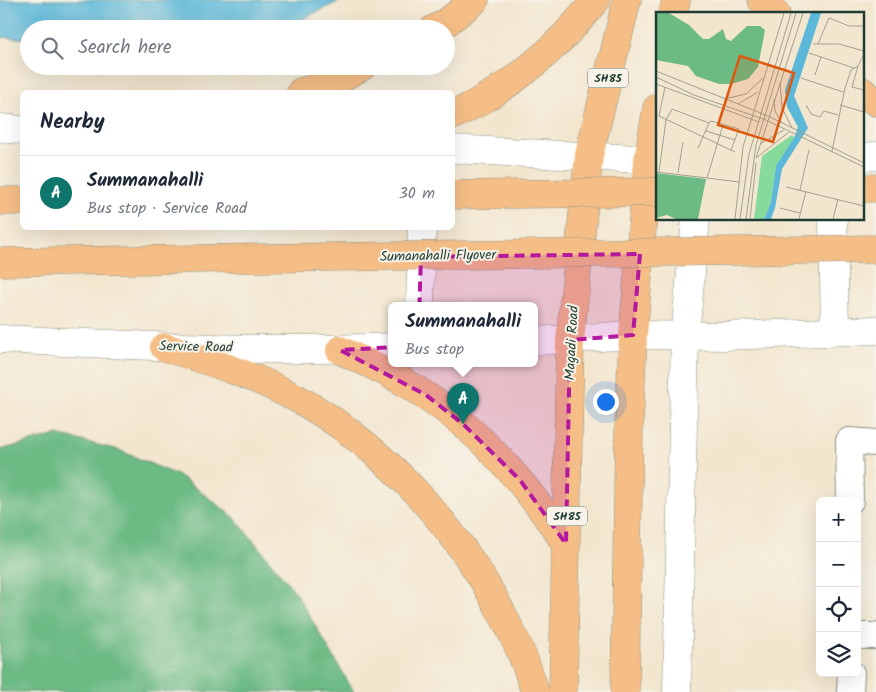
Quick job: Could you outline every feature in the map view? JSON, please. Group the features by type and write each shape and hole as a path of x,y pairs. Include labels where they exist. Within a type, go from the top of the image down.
{"main road":[{"path":"450,20 475,0"},
{"path":"455,115 478,104 510,83 541,59 574,28 596,0"},
{"name":"Magadi Road","path":"563,692 570,340 589,155 627,0"},
{"path":"762,0 774,12"},
{"path":"309,90 330,84 346,75"},
{"path":"864,93 876,102"},
{"path":"625,692 628,436 633,336 656,121"},
{"path":"455,195 656,192"},
{"path":"0,201 20,201"},
{"name":"Sumanahalli Flyover","path":"0,262 876,249"},
{"path":"164,347 256,378 299,400 340,426 413,489 461,546 497,602 517,644 535,692"},
{"path":"340,350 384,370 426,396 464,424 520,480 545,512 566,544"}],"street":[{"path":"0,128 20,130"},
{"path":"455,149 653,160"},
{"path":"677,692 686,335 696,220"},
{"path":"833,220 835,331"},
{"path":"420,302 422,230"},
{"path":"538,342 633,336 725,336 876,330"},
{"name":"Service Road","path":"0,339 164,347 340,350 388,348"},
{"path":"850,497 849,441 876,443"},
{"path":"861,636 876,636"},
{"path":"850,692 851,677"}],"highlighted area":[{"path":"640,254 633,335 570,340 566,544 520,480 463,424 426,395 340,350 418,346 421,257"}],"green space":[{"path":"57,435 119,450 181,477 234,517 296,593 354,692 0,692 0,450"}],"water":[{"path":"0,0 342,0 300,20 20,20 20,38 0,37"}],"place":[{"name":"Summanahalli","path":"463,424"}]}
